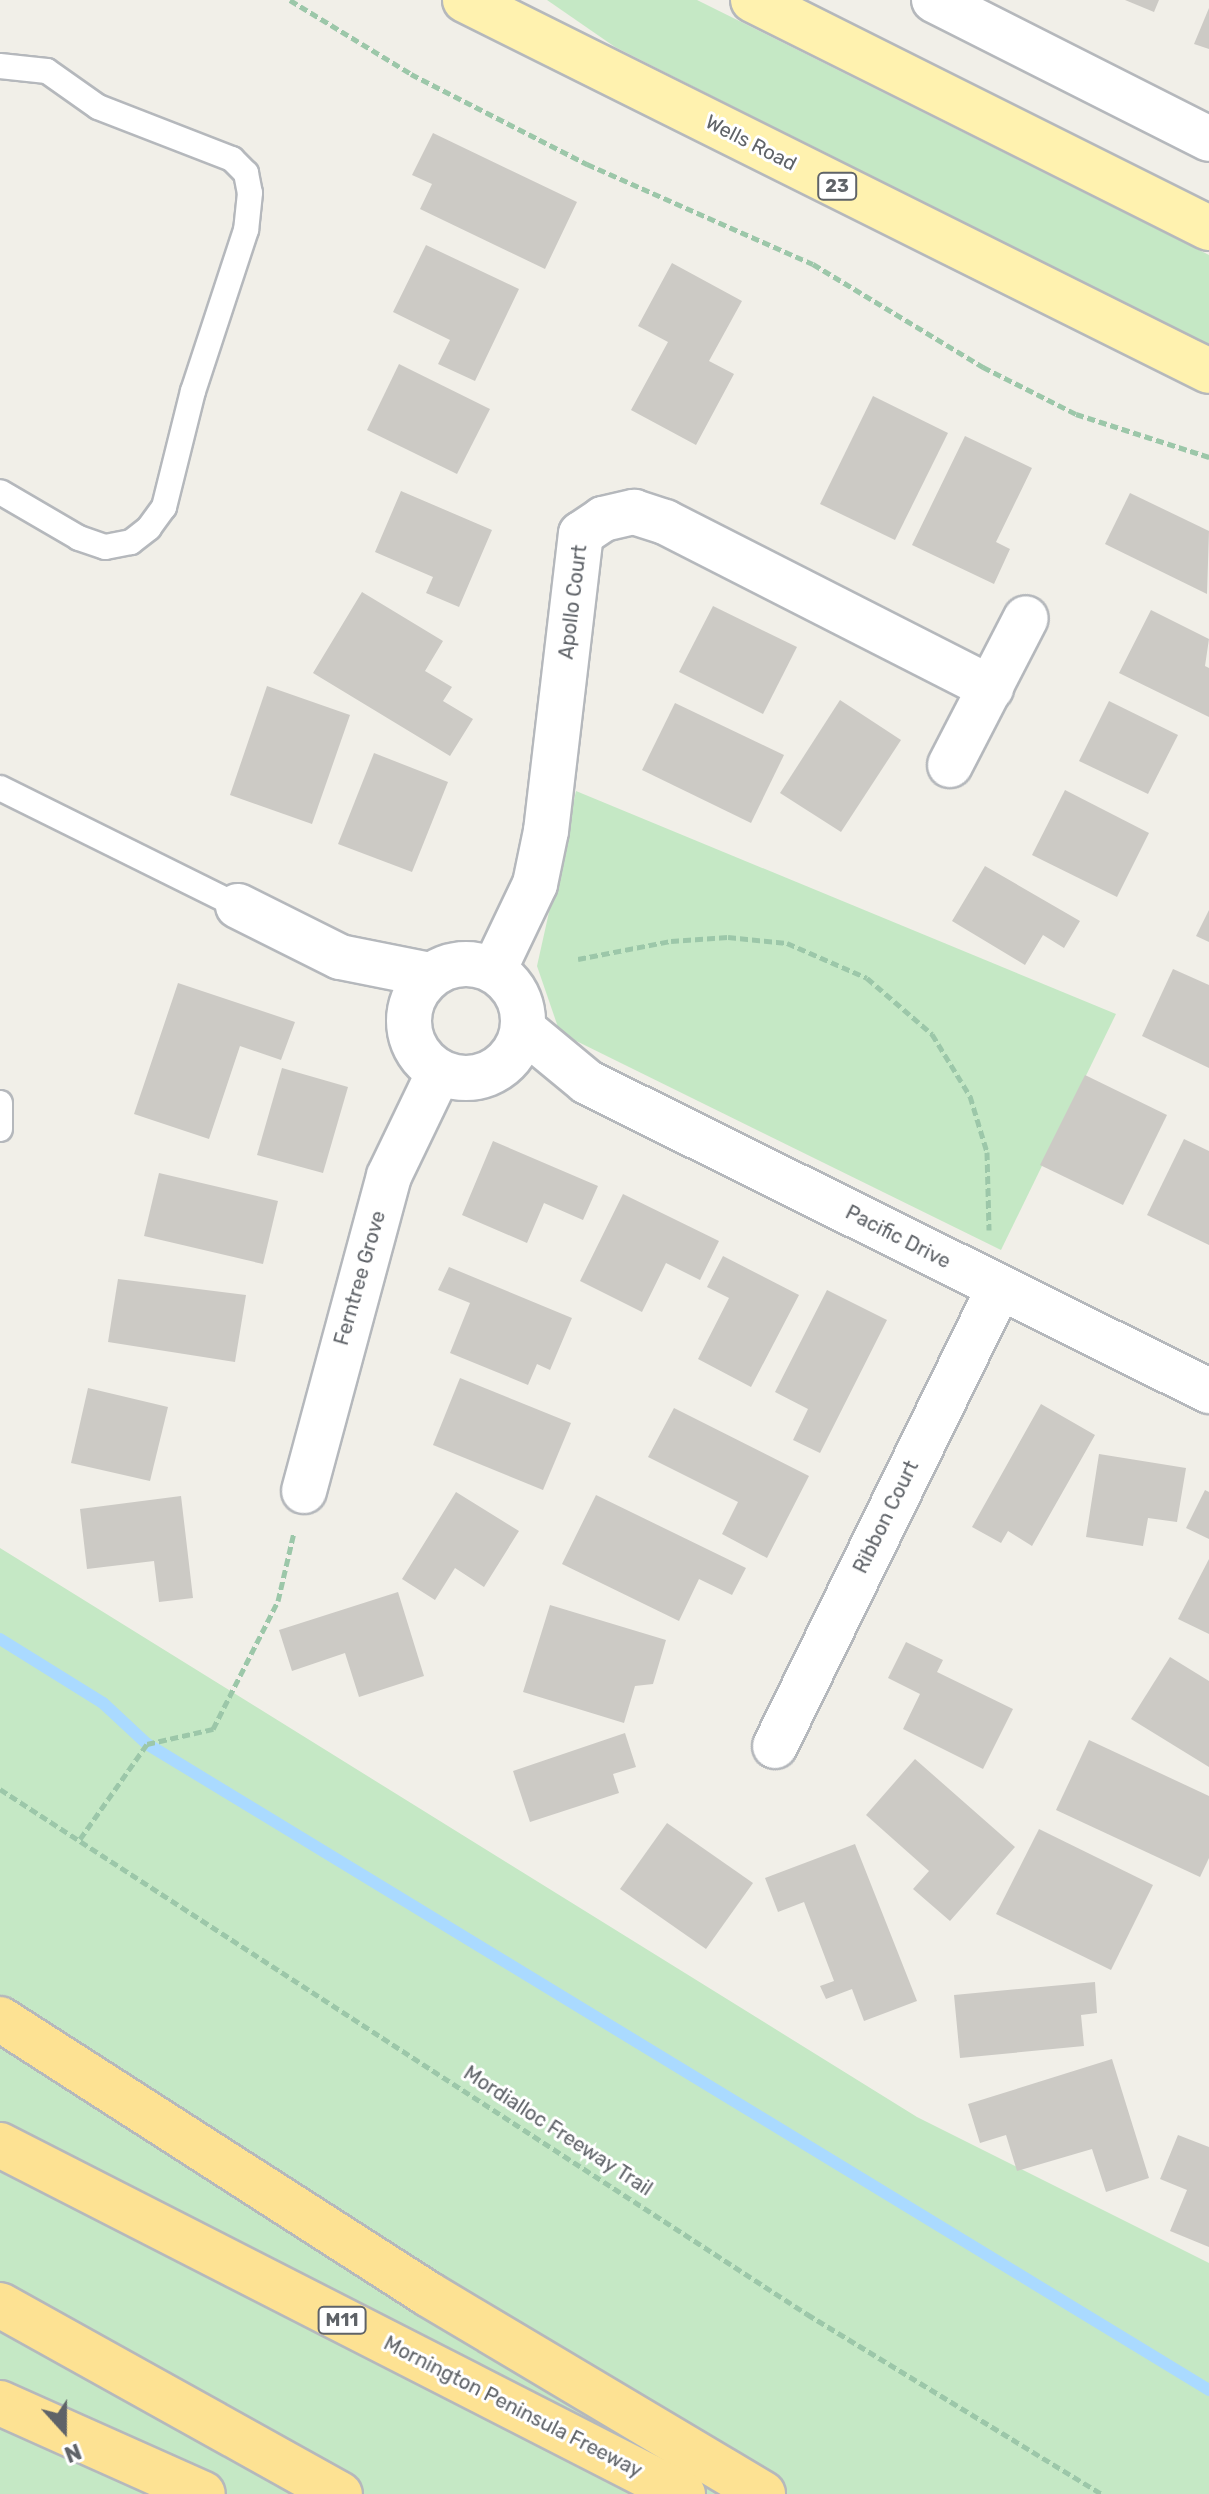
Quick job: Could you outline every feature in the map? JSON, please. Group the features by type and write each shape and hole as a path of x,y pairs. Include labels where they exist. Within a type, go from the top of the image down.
{"highway":[{"path":"0,2019 428,2294 763,2494"},
{"name":"Mornington Peninsula Freeway","path":"0,2145 683,2494"},
{"path":"0,2305 340,2494"},
{"path":"0,2403 203,2494"}],"main road":[{"name":"Wells Road","path":"465,0 1209,371"},
{"path":"753,0 1209,228"}],"street":[{"path":"934,0 1209,139"},
{"name":"Apollo Court","path":"494,970 535,884 546,831 581,534 603,519 634,512 665,522 991,688"},
{"path":"950,765 1026,618"},
{"path":"238,906 340,957 430,975 461,963 494,970 518,995 523,1029 509,1060 496,1071 467,1078 439,1072 416,1050 408,1020 411,1003 430,975"},
{"path":"340,957 408,1020"},
{"name":"Pacific Drive","path":"523,1029 587,1082 1209,1391"},
{"name":"Pacific Drive","path":"496,1071 587,1082"},
{"name":"Ferntree Grove","path":"304,1491 389,1176 439,1072"},
{"name":"Ribbon Court","path":"775,1746 999,1288"}],"lane":[{"path":"0,66 47,71 98,107 232,159 246,173 250,193 246,230 193,391 164,507 149,528 131,542 105,547 79,538 0,492"},
{"path":"0,788 238,906"},
{"path":"0,1103 0,1129"}],"path":[{"path":"290,0 411,74 587,164 813,264 983,367 1063,407 1209,457"},
{"path":"578,959 671,941 728,937 787,943 867,978 932,1034 970,1096 987,1152 989,1230"},
{"path":"80,1839 147,1744 213,1729 278,1601 304,1491"},
{"name":"Mordialloc Freeway Trail","path":"0,1789 807,2314 1102,2494"}],"green space":[{"path":"547,0 697,0 1209,255 1209,347 615,47"},
{"path":"576,791 1116,1014 1001,1250 560,1033 537,966"},
{"path":"0,1548 917,2117 1209,2263 1209,2494 0,2494"}],"building":[{"path":"1125,0 1159,0 1154,12"},
{"path":"1209,8 1209,49 1194,44"},
{"path":"433,133 577,202 545,269 420,209 432,184 412,175"},
{"path":"426,245 519,289 475,381 438,364 450,340 393,312"},
{"path":"672,263 742,301 709,361 734,374 696,445 631,410 668,342 638,326"},
{"path":"399,364 490,409 457,474 367,430"},
{"path":"873,396 948,433 895,540 820,504"},
{"path":"965,436 1032,468 996,542 1010,549 994,584 912,545"},
{"path":"401,491 492,530 459,607 426,593 433,577 375,552"},
{"path":"1130,493 1209,531 1207,594 1105,544"},
{"path":"362,592 443,641 425,671 452,687 443,701 473,719 450,756 313,673"},
{"path":"713,606 797,647 763,714 679,672"},
{"path":"1151,610 1209,639 1205,666 1209,668 1209,717 1119,673"},
{"path":"267,686 350,715 312,824 230,795"},
{"path":"840,700 901,740 841,832 780,793"},
{"path":"1109,701 1178,735 1148,794 1079,761"},
{"path":"675,703 784,755 751,823 642,770"},
{"path":"374,753 448,782 412,872 338,844"},
{"path":"1065,790 1149,833 1117,897 1032,855"},
{"path":"985,866 1080,921 1064,948 1043,935 1025,965 952,921"},
{"path":"1209,910 1209,942 1196,936"},
{"path":"1173,969 1209,985 1209,1068 1142,1036"},
{"path":"178,983 295,1022 281,1060 240,1046 209,1139 134,1114"},
{"path":"282,1068 348,1087 323,1173 257,1155"},
{"path":"1085,1075 1167,1115 1123,1205 1040,1165"},
{"path":"1184,1139 1209,1151 1209,1245 1147,1215"},
{"path":"493,1141 598,1186 583,1220 544,1203 527,1243 462,1215"},
{"path":"159,1173 278,1201 263,1264 144,1236"},
{"path":"623,1194 719,1241 700,1280 666,1263 642,1312 580,1281"},
{"path":"723,1256 799,1295 751,1387 698,1359 729,1298 707,1287"},
{"path":"449,1267 572,1318 550,1370 537,1364 528,1385 450,1353 470,1303 438,1290"},
{"path":"118,1279 246,1295 235,1362 108,1342"},
{"path":"827,1290 887,1320 820,1453 793,1440 808,1409 775,1392"},
{"path":"460,1378 571,1423 543,1490 433,1445"},
{"path":"88,1388 168,1407 150,1481 71,1463"},
{"path":"1041,1404 1095,1435 1032,1546 1008,1531 1001,1543 972,1527"},
{"path":"674,1408 809,1476 767,1558 722,1534 738,1502 648,1457"},
{"path":"1099,1454 1186,1468 1177,1522 1148,1518 1143,1546 1086,1537"},
{"path":"1205,1490 1209,1492 1209,1539 1186,1528"},
{"path":"456,1492 519,1531 484,1587 455,1568 435,1600 402,1579"},
{"path":"596,1495 746,1568 732,1595 699,1579 679,1621 562,1564"},
{"path":"181,1496 193,1598 159,1602 154,1561 87,1569 80,1509"},
{"path":"1209,1559 1209,1634 1178,1619"},
{"path":"398,1592 424,1676 359,1697 345,1653 292,1671 279,1630"},
{"path":"550,1605 666,1640 653,1684 635,1686 624,1723 523,1692"},
{"path":"906,1642 943,1660 937,1672 1013,1709 983,1769 903,1729 920,1694 888,1678"},
{"path":"1170,1657 1209,1681 1209,1767 1131,1719"},
{"path":"625,1733 636,1767 613,1774 619,1793 530,1822 513,1771"},
{"path":"1089,1740 1209,1796 1209,1858 1200,1877 1056,1810"},
{"path":"915,1759 1015,1847 950,1921 913,1889 929,1871 866,1815"},
{"path":"667,1823 753,1883 706,1949 620,1889"},
{"path":"1039,1829 1153,1885 1111,1970 996,1914"},
{"path":"855,1844 917,2001 864,2021 852,1989 826,1999 820,1986 834,1981 804,1902 778,1912 765,1878"},
{"path":"1095,1982 1097,2013 1081,2015 1084,2046 960,2058 954,1995"},
{"path":"1112,2059 1149,2178 1106,2192 1092,2149 1017,2171 1006,2135 980,2143 968,2104"},
{"path":"1178,2135 1209,2147 1209,2247 1170,2231 1187,2190 1160,2179"}],"waterway":[{"path":"0,1639 103,1703 147,1744 1209,2390"}]}
